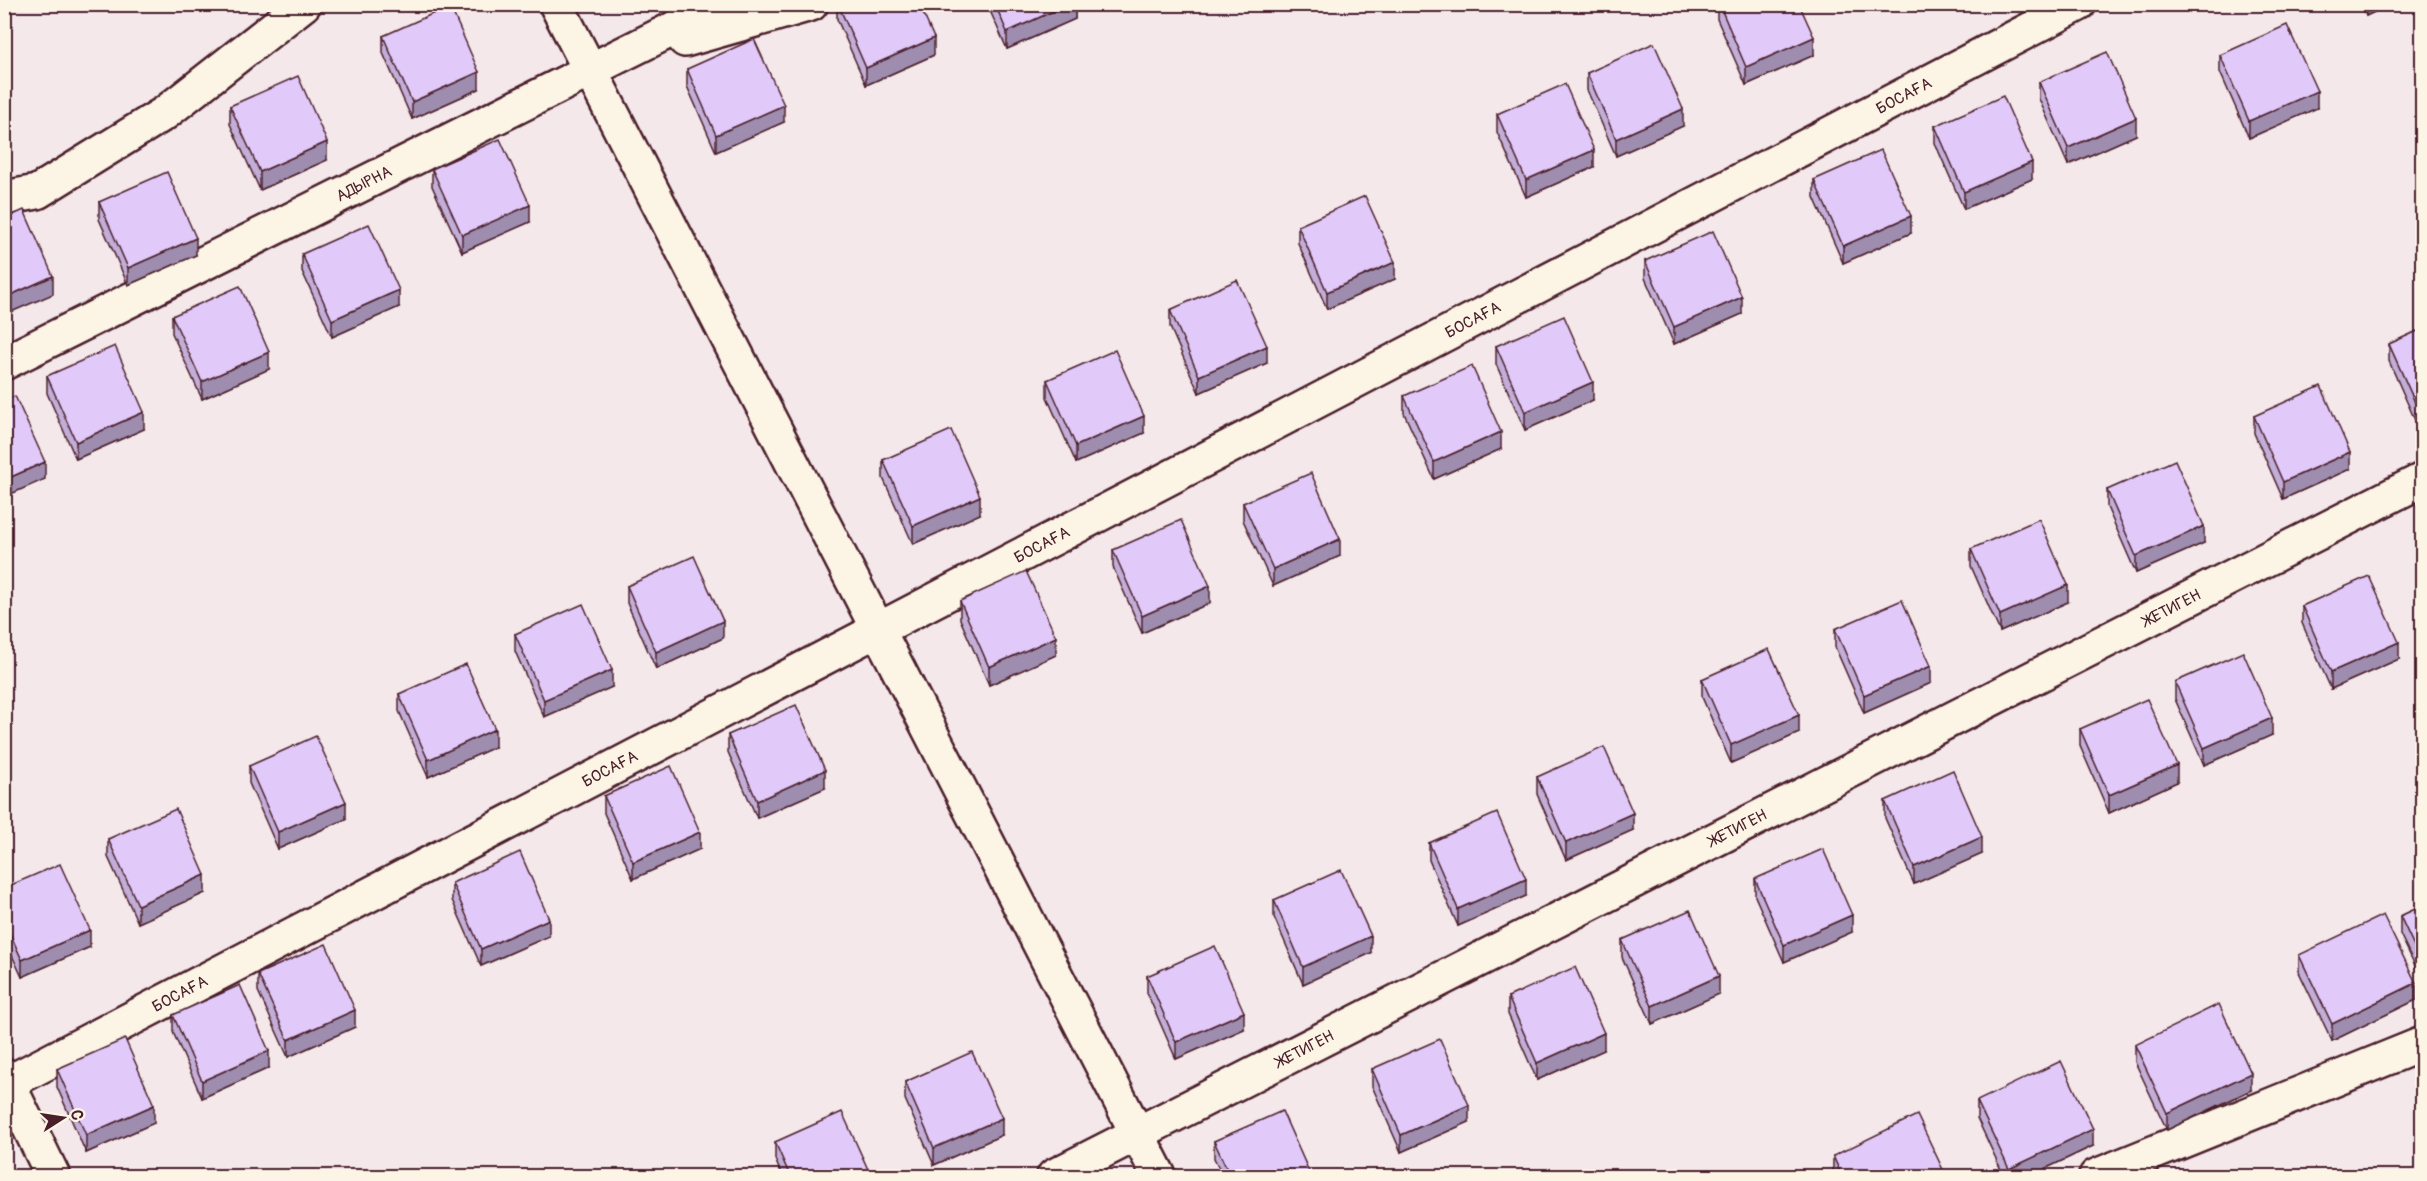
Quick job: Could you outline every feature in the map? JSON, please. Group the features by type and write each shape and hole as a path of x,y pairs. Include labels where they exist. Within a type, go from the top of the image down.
{"street":[{"path":"4,198 37,192 165,113 304,4"},
{"path":"556,4 598,67 878,630 1158,1176"},
{"name":"АДЫРНА","path":"4,363 723,4"},
{"path":"598,67 811,4"},
{"name":"БОСАҒА","path":"6,1081 878,630 2079,4"},
{"name":"ЖЕТИГЕН","path":"1054,1176 2422,480"},
{"path":"2096,1176 2422,1044"},
{"path":"6,1081 53,1176"}],"building":[{"path":"838,4 919,4 934,38 866,68"},
{"path":"995,4 1069,4 1007,32"},
{"path":"1719,4 1799,4 1814,37 1746,67"},
{"path":"450,6 479,72 412,102 383,36"},
{"path":"2287,25 2317,91 2249,121 2220,55"},
{"path":"754,39 784,105 716,135 687,69"},
{"path":"1654,43 1683,109 1616,139 1587,73"},
{"path":"2107,52 2136,118 2068,148 2039,82"},
{"path":"298,76 327,142 260,172 230,106"},
{"path":"1565,84 1594,150 1526,180 1497,114"},
{"path":"2003,96 2032,162 1964,192 1935,126"},
{"path":"500,139 530,205 462,235 432,169"},
{"path":"1881,150 1911,216 1843,246 1814,180"},
{"path":"167,172 196,238 128,268 99,202"},
{"path":"1365,196 1395,262 1327,292 1298,226"},
{"path":"24,210 53,276 4,298 4,219"},
{"path":"369,224 399,290 332,320 302,254"},
{"path":"1713,231 1742,297 1674,327 1645,261"},
{"path":"1237,280 1267,346 1199,376 1170,310"},
{"path":"240,286 269,352 202,382 172,316"},
{"path":"1564,316 1593,382 1525,412 1496,346"},
{"path":"2422,329 2422,408 2418,409 2389,344"},
{"path":"115,346 144,412 76,442 47,376"},
{"path":"1115,350 1144,416 1076,446 1047,380"},
{"path":"1472,366 1501,432 1434,462 1404,396"},
{"path":"2321,386 2350,452 2283,482 2254,416"},
{"path":"15,396 45,462 4,480 4,401"},
{"path":"951,430 980,496 913,526 883,460"},
{"path":"2175,460 2204,526 2136,556 2107,490"},
{"path":"1311,473 1340,539 1273,569 1243,503"},
{"path":"2039,519 2068,585 2000,615 1971,549"},
{"path":"1181,520 1210,586 1142,616 1113,550"},
{"path":"694,556 723,621 656,652 627,586"},
{"path":"1026,571 1056,637 989,667 960,601"},
{"path":"2369,576 2399,642 2331,672 2302,606"},
{"path":"1902,600 1931,666 1864,695 1835,629"},
{"path":"583,604 612,670 544,700 515,634"},
{"path":"1769,649 1799,715 1731,745 1702,679"},
{"path":"2243,652 2272,718 2204,748 2175,682"},
{"path":"466,664 495,729 428,760 399,694"},
{"path":"2147,699 2177,765 2109,795 2080,729"},
{"path":"796,705 825,770 757,801 728,735"},
{"path":"316,736 346,802 278,832 249,766"},
{"path":"1604,747 1633,813 1566,843 1537,777"},
{"path":"671,766 700,832 633,862 604,796"},
{"path":"1953,770 1982,837 1914,867 1885,801"},
{"path":"176,809 205,875 138,905 108,839"},
{"path":"1497,813 1526,879 1458,909 1429,843"},
{"path":"1823,849 1852,915 1784,945 1755,879"},
{"path":"520,852 549,919 481,949 452,883"},
{"path":"60,864 90,930 22,960 4,920 4,888"},
{"path":"1341,870 1371,936 1303,967 1274,900"},
{"path":"2422,906 2422,963 2400,916"},
{"path":"1690,910 1719,976 1652,1006 1622,940"},
{"path":"2383,915 2416,983 2332,1024 2299,955"},
{"path":"326,944 355,1010 288,1040 258,974"},
{"path":"1215,946 1244,1012 1176,1042 1147,976"},
{"path":"1575,967 1604,1033 1537,1063 1508,997"},
{"path":"240,985 269,1051 202,1081 173,1015"},
{"path":"2219,1004 2251,1073 2167,1113 2135,1045"},
{"path":"125,1039 154,1105 86,1135 57,1069"},
{"path":"1440,1039 1469,1105 1401,1135 1372,1069"},
{"path":"972,1052 1002,1118 934,1148 905,1082"},
{"path":"2061,1061 2093,1129 2009,1169 1977,1101"},
{"path":"1282,1111 1311,1176 1230,1176 1214,1141"},
{"path":"842,1112 871,1176 790,1176 775,1142"},
{"path":"1917,1115 1946,1176 1842,1176 1833,1156"}]}
